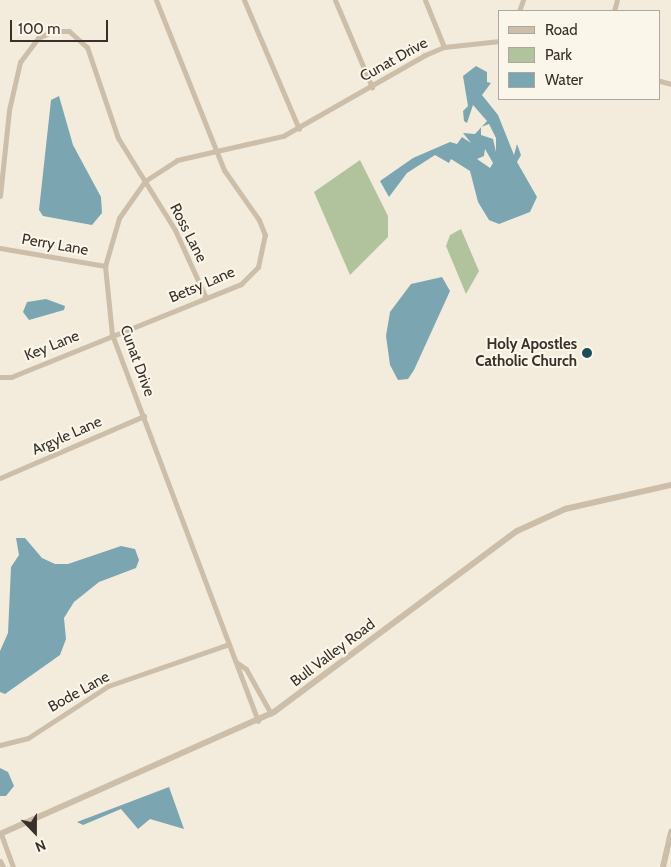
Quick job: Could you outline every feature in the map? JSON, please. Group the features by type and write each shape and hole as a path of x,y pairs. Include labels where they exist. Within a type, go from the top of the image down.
{"street":[{"name":"Betsy Lane","path":"112,335 206,298 252,276 264,250 259,220 232,186 156,0"},
{"path":"244,0 300,129"},
{"path":"335,0 372,87"},
{"path":"425,0 444,47"},
{"name":"Ross Lane","path":"0,196 9,110 20,62 38,38 62,30 75,34 87,47 118,138 175,230 206,298"},
{"name":"Cunat Drive","path":"258,721 112,335 106,266 119,218 145,181 177,160 216,149 269,141 300,129 444,47 498,40"},
{"name":"Perry Lane","path":"0,248 106,266"},
{"name":"Key Lane","path":"0,377 11,377 112,335"},
{"name":"Argyle Lane","path":"0,478 144,416"},
{"name":"Bull Valley Road","path":"1,834 271,714 517,531 565,509 671,484"},
{"name":"Bode Lane","path":"0,745 28,738 108,686 229,644"},
{"name":"Cunat Drive","path":"236,662 246,669 271,714"},
{"path":"663,867 671,832"},
{"path":"1,834 13,867"},
{"path":"0,861 3,867"}],"green space":[{"path":"360,160 388,216 388,237 350,275 314,192"},
{"path":"461,229 479,271 466,294 446,246 450,235"}],"water":[{"path":"476,66 487,72 487,82 491,83 482,95 498,115 514,155 517,144 521,155 517,162 537,197 530,212 499,224 489,220 478,202 470,171 451,159 449,163 435,155 407,173 389,197 380,181 413,158 450,142 457,144 462,137 471,143 463,133 475,134 481,128 481,135 493,139 496,152 496,138 489,124 482,127 487,121 473,105 467,123 464,121 463,111 468,106 463,76","holes":["485,149 493,163 490,168 477,159 484,156"]},
{"path":"59,96 73,145 101,197 102,213 92,225 43,216 39,210 51,100"},
{"path":"442,277 450,291 414,370 408,379 398,380 390,365 386,336 390,312 411,284"},
{"path":"46,299 65,306 64,310 29,320 23,312 27,302"},
{"path":"16,538 25,538 42,558 55,564 68,564 121,546 135,549 139,560 136,568 99,582 74,602 64,618 66,639 60,655 5,694 0,692 0,651 8,633 11,567 19,555"},
{"path":"0,768 8,772 14,786 6,796 0,796"},
{"path":"169,787 184,829 150,819 138,829 121,809 83,825 77,822"}],"place":[{"name":"Holy Apostles Catholic Church","path":"587,353"}]}
